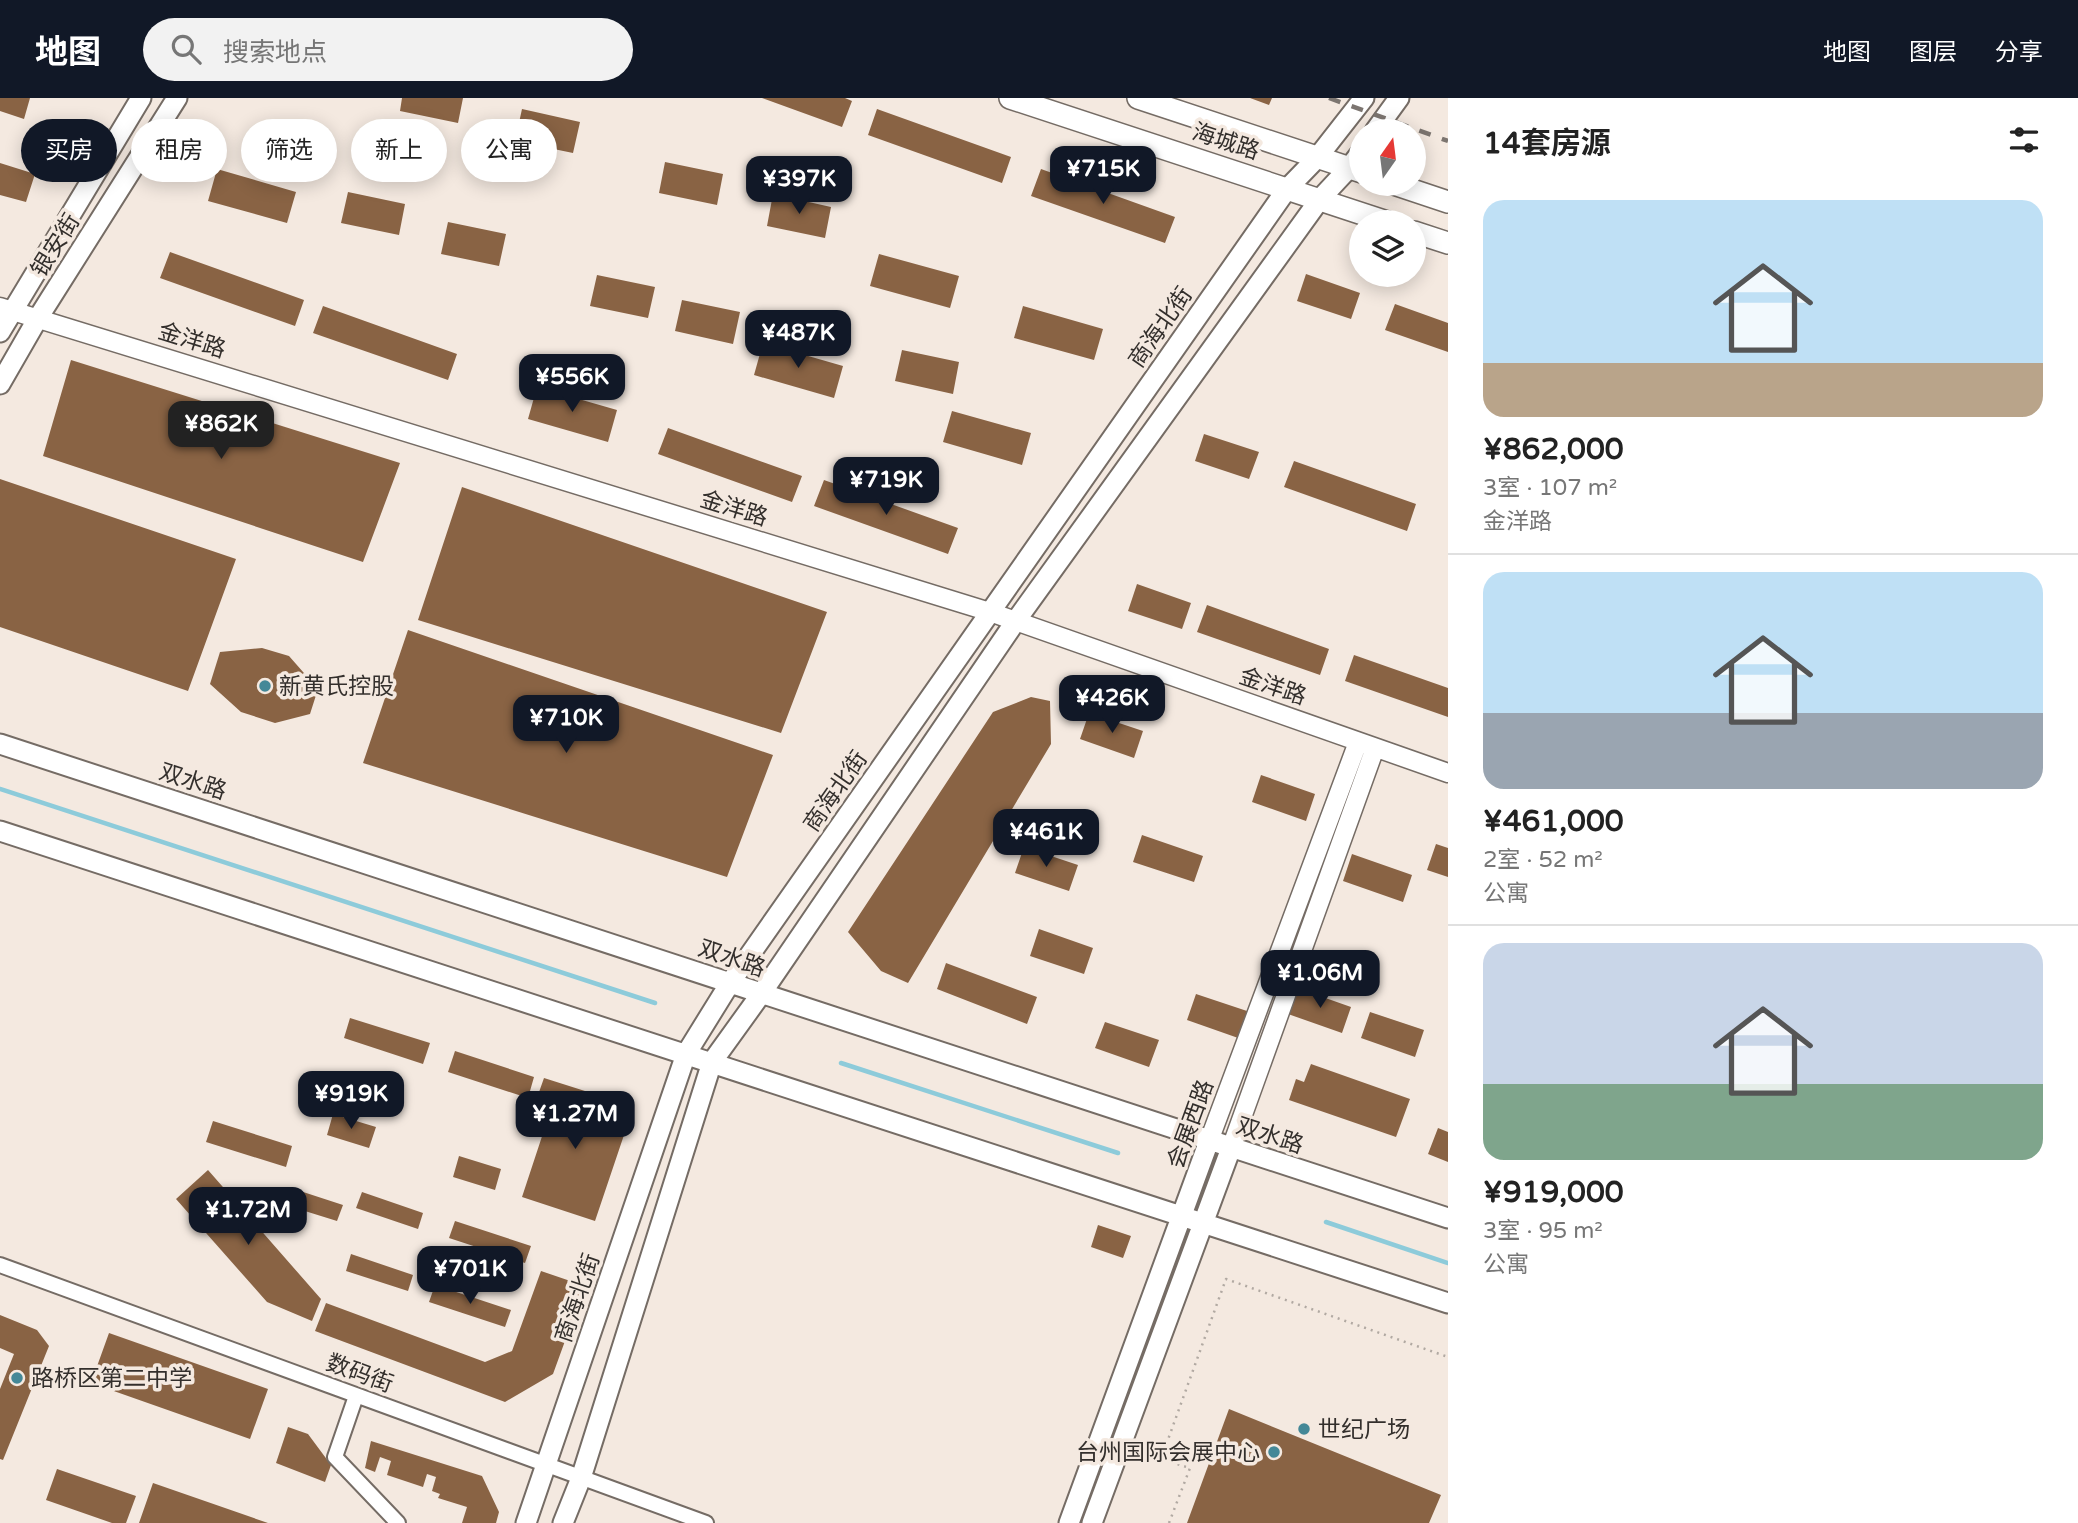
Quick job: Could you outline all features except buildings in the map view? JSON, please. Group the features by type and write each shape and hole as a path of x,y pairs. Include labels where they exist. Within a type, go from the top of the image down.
{"main road":[{"name":"银安街","path":"0,332 6,309 141,98"},
{"name":"银安街","path":"0,384 38,318 177,98"},
{"name":"海城路","path":"1010,98 1350,210"},
{"name":"海城路","path":"1138,98 1317,158 1349,163"},
{"name":"商海北街","path":"526,1523 686,1054 730,983 1287,189 1317,158 1364,98"},
{"path":"1384,119 1399,98"},
{"path":"563,1523 581,1478 712,1062 1015,622 1320,200 1349,172"},
{"path":"1426,195 1448,202"},
{"path":"1426,236 1448,243"},
{"name":"双水路","path":"0,744 1448,1218"},
{"path":"0,831 1448,1303"},
{"name":"会展西路","path":"1069,1523 1209,1141"},
{"name":"会展西路","path":"1092,1523 1231,1148"}],"street":[{"name":"金洋路","path":"6,309 990,612 1448,773"},
{"name":"会展西路","path":"1209,1141 1358,741"},
{"name":"会展西路","path":"1231,1148 1375,748"},
{"name":"数码街","path":"0,1265 706,1523"},
{"path":"356,1396 335,1457 398,1523"}],"path":[{"path":"1169,1523 1190,1468 1161,1459 1226,1279 1448,1357"}],"waterway":[{"path":"0,789 655,1003"},
{"path":"841,1063 1118,1153"},
{"path":"1326,1222 1448,1263"}],"railway":[{"path":"1329,98 1448,141"}],"place":[{"name":"新黄氏控股","path":"265,686"},
{"name":"路桥区第二中学","path":"17,1378"},
{"name":"世纪广场","path":"1304,1429"},
{"name":"台州国际会展中心","path":"1274,1452"}]}
